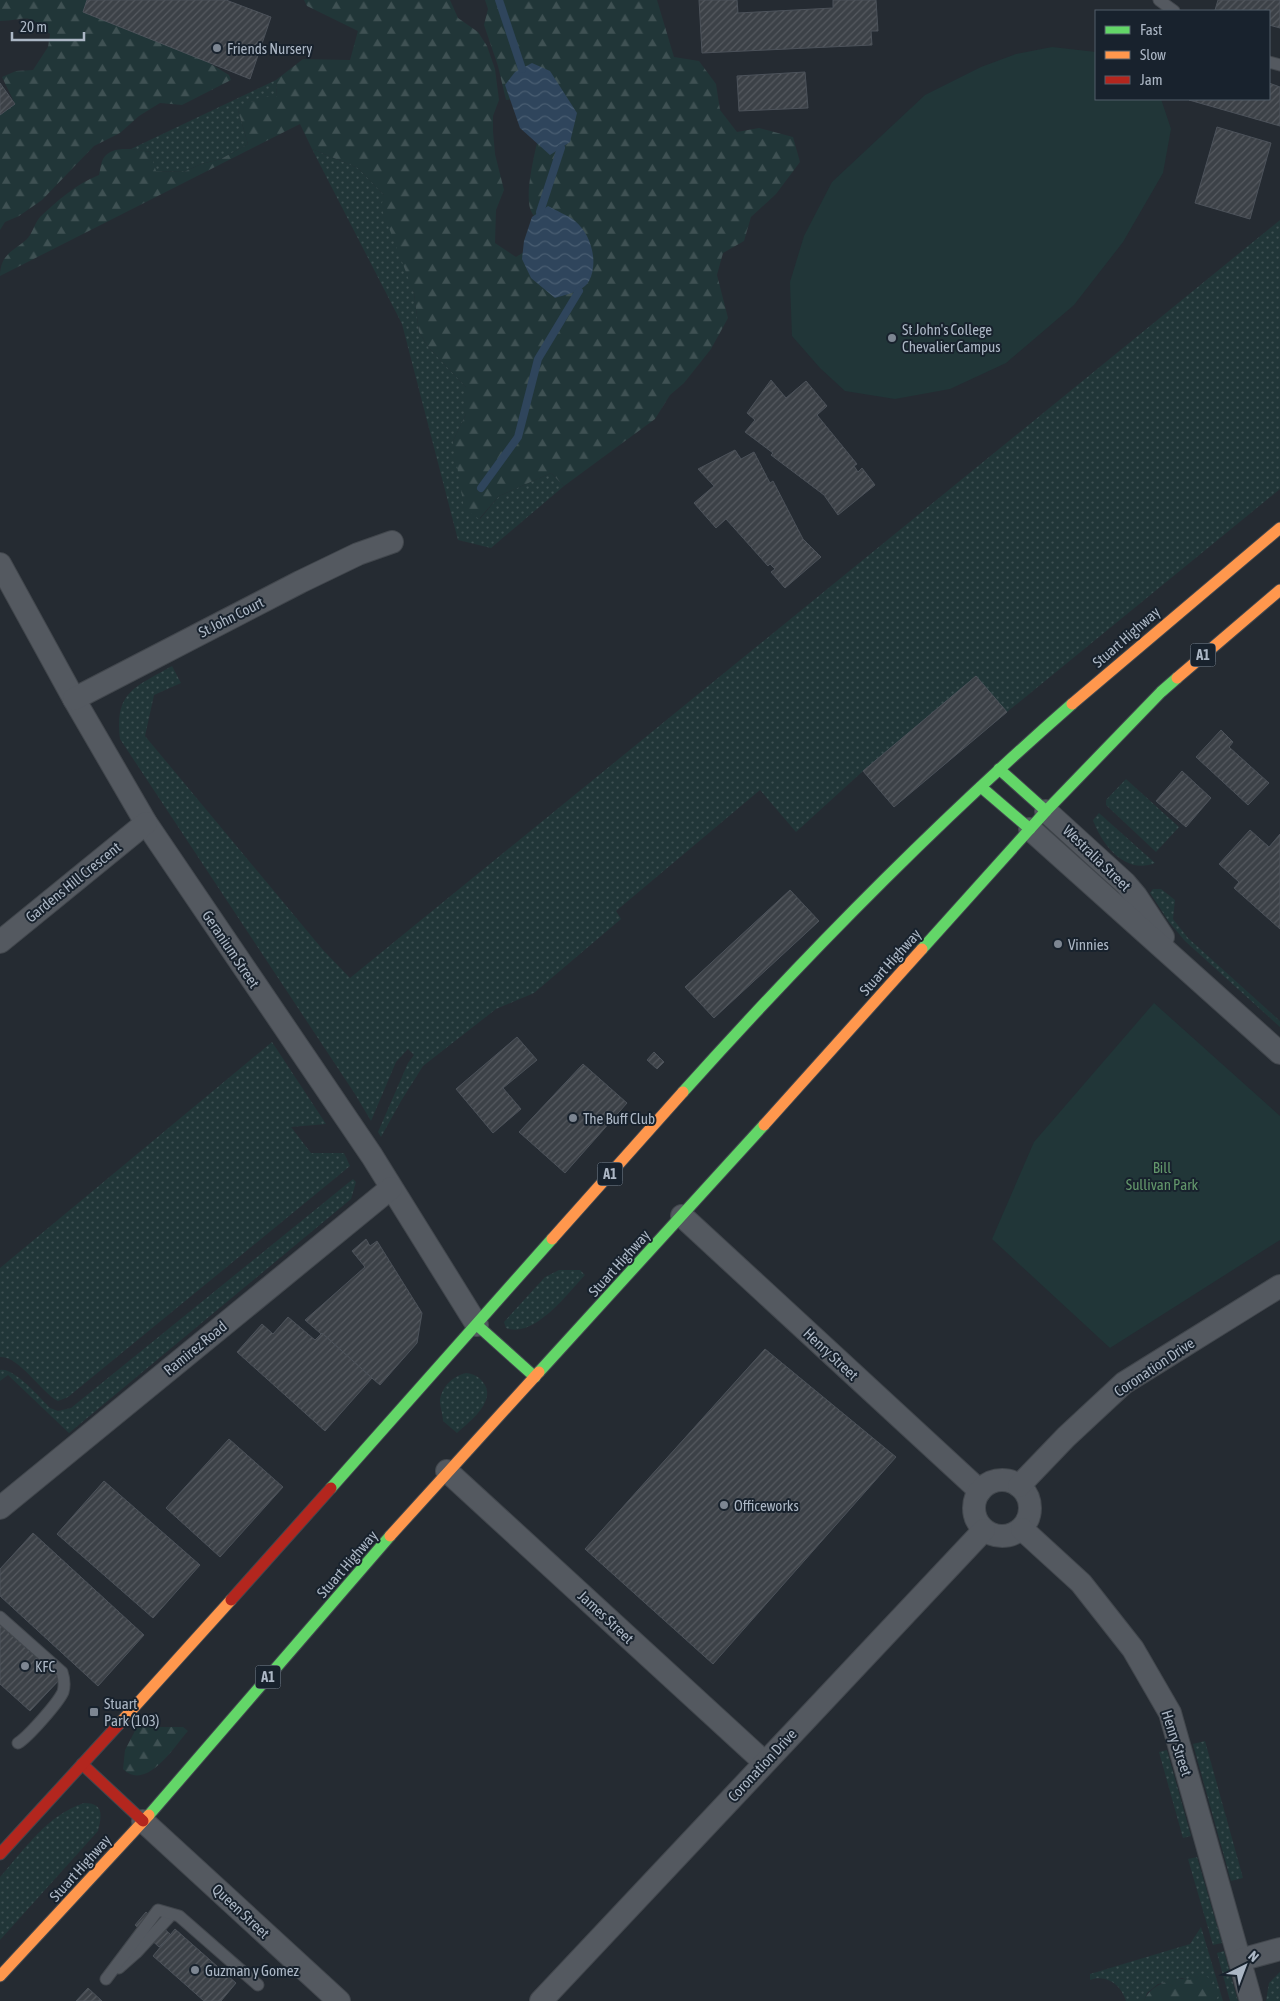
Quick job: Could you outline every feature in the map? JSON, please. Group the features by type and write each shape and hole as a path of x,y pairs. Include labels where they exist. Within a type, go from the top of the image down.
{"highway":[{"name":"Stuart Highway","path":"0,1854 477,1325 713,1058 858,906 999,769 1142,643 1280,528"},
{"name":"Stuart Highway","path":"0,1976 143,1821 447,1471 682,1216 1046,811 1160,692 1280,590"},
{"name":"Westralia Street","path":"999,769 1046,811"},
{"name":"Westralia Street","path":"981,787 1030,829"},
{"path":"477,1325 535,1377"},
{"path":"82,1764 143,1821"}],"street":[{"name":"St John Court","path":"74,699 300,582 358,554 392,542"},
{"name":"Geranium Street","path":"0,564 74,699 146,823 372,1156 477,1325"},
{"name":"Westralia Street","path":"1046,811 1130,889 1178,961"},
{"name":"Gardens Hill Crescent","path":"0,942 146,823"},
{"name":"Westralia Street","path":"1030,829 1280,1053"},
{"name":"Ramirez Road","path":"0,1508 391,1188"},
{"name":"Henry Street","path":"682,1216 980,1491"},
{"name":"Coronation Drive","path":"1019,1486 1066,1437 1124,1383 1280,1286"},
{"name":"James Street","path":"447,1471 764,1762"},
{"path":"994,1481 1011,1482 1019,1486 1026,1493 1030,1512 1022,1529 1007,1536 999,1536 984,1530 978,1524 974,1507 980,1491 994,1481"},
{"name":"Henry Street","path":"1022,1529 1081,1583 1133,1649 1170,1713 1251,2001"},
{"name":"Coronation Drive","path":"541,2001 984,1530"},
{"name":"Queen Street","path":"143,1821 339,2001"},
{"path":"1240,1960 1280,1949"}],"lane":[{"path":"1159,0 1173,10"},
{"path":"0,1617 62,1672 64,1682 62,1692 27,1738 18,1743"},
{"path":"106,1979 158,1910 179,1916 258,1985"}],"green space":[{"path":"0,0 87,0 83,12 193,53 229,75 231,80 182,105 160,103 139,116 120,133 94,146 42,200 19,216 5,222 0,230 0,115 15,104 2,77 16,71 33,70 48,47 50,34 36,22 26,18 0,21"},
{"path":"304,0 450,0 458,18 478,32 487,46 495,69 499,100 493,116 493,131 495,154 504,190 496,210 495,243 516,257 538,243 549,229 532,213 529,204 531,174 548,96 506,100 498,66 484,25 488,9 485,0 657,0 674,57 699,61 716,84 720,110 737,132 759,128 793,137 800,162 776,194 751,217 744,241 723,253 717,275 728,318 711,349 684,383 670,395 655,419 564,486 551,473 499,496 479,519 464,508 453,441 466,414 466,387 429,348 419,332 414,293 381,207 384,195 358,168 312,149 300,124 0,276 2,263 5,258 28,238 40,217 75,188 99,175 102,161 107,154 112,151 125,149 150,152 156,171 184,172 201,164 221,159 248,144 238,110 260,97 277,97 276,80 303,59 350,60 358,31 307,6"},
{"path":"1052,47 1095,52 1095,100 1161,100 1171,129 1163,173 1123,242 1074,305 1006,363 950,389 895,399 845,391 820,368 792,336 790,282 804,236 832,182 925,95 981,67 1016,54"},
{"path":"276,80 277,97 238,110 248,144 221,159 201,164 184,172 155,171 150,152 131,149"},
{"path":"312,149 358,168 384,195 414,293 419,332 429,348 466,387 466,414 453,441 480,519 499,496 551,473 564,486 491,548 458,540 402,324"},
{"path":"1280,220 1280,489 1007,712 976,676 863,771 796,832 760,790 616,911 621,919 534,993 496,1009 423,1066 381,1137 378,1132 408,1063 414,1055 408,1049 396,1062 371,1121 120,739 119,723 121,710 124,700 130,692 172,666 181,683 154,695 145,736 323,950 350,978"},
{"path":"1126,779 1179,827 1156,852 1106,805 1106,800"},
{"path":"1099,813 1155,863 1144,866 1134,865 1116,855 1097,830 1093,820"},
{"path":"1153,889 1161,889 1175,900 1173,919 1188,938 1280,1021 1280,1027 1185,941 1169,922 1150,893"},
{"name":"Bill Sullivan Park","path":"1154,1003 1280,1116 1280,1240 1110,1348 992,1239 1034,1142"},
{"path":"272,1042 326,1124 291,1127 311,1153 344,1153 350,1166 68,1397 58,1401 22,1368 7,1358 0,1357 0,1268"},
{"path":"353,1179 356,1182 351,1199 69,1433 8,1375 0,1381 0,1370 6,1370 26,1384 50,1408 58,1411 71,1408"},
{"path":"559,1270 580,1270 585,1275 560,1303 539,1321 517,1330 506,1328 504,1322 545,1277"},
{"path":"466,1373 477,1376 483,1382 487,1392 486,1399 479,1412 457,1433 443,1421 440,1401 448,1383"},
{"path":"137,1727 183,1727 188,1731 159,1765 141,1775 132,1775 123,1769 125,1750"},
{"path":"1205,1741 1243,1878 1231,1881 1193,1744"},
{"path":"1167,1750 1191,1836 1183,1838 1159,1752"},
{"path":"84,1803 95,1805 100,1811 98,1831 0,1940 0,1877 48,1824 71,1808"},
{"path":"1197,1857 1222,1943 1213,1945 1188,1859"},
{"path":"1201,1927 1223,2001 1215,2001 1220,1992 1182,1978 1158,1984 1147,1993 1144,2001 1126,2001 1121,1990 1108,1980 1102,1978 1090,1980 1090,1974 1190,1944"},
{"path":"1224,1951 1238,2001 1230,2001 1217,1953"},
{"path":"1280,1972 1280,2001 1266,2001 1269,1983"},
{"path":"1196,1975 1208,1977 1213,1982 1220,1993 1215,2001 1144,2001 1151,1990 1163,1983 1176,1979 1190,1980"}],"water":[{"path":"532,63 550,71 577,113 570,142 550,155 520,128 505,85 515,72"},
{"path":"548,206 572,219 581,227 589,241 593,257 592,274 586,285 574,292 555,298 531,278 522,259 524,241 532,217"}],"building":[{"name":"Friends Nursery","path":"87,0 226,0 271,17 250,79 83,12"},
{"path":"699,0 737,0 738,13 833,8 833,0 876,0 878,31 871,31 872,45 702,53"},
{"path":"1218,0 1280,0 1280,28 1270,25 1270,10 1215,10"},
{"path":"805,72 808,108 739,111 737,76"},
{"path":"0,83 15,104 0,115"},
{"path":"1270,83 1280,87 1280,126 1189,100 1270,100"},
{"path":"1217,127 1271,143 1250,219 1195,203"},
{"path":"771,380 786,398 806,381 827,406 817,415 857,464 854,466 858,472 862,468 875,485 838,515 824,495 771,455 773,453 745,432 755,420 747,413"},
{"path":"735,450 741,459 754,452 770,483 773,481 803,539 821,557 785,588 771,572 775,569 770,564 768,566 726,519 716,528 694,503 714,486 698,469"},
{"path":"976,676 1007,712 894,807 863,771"},
{"path":"1221,730 1233,742 1229,747 1269,783 1248,805 1196,757"},
{"path":"1182,771 1211,798 1186,827 1156,801"},
{"path":"1250,830 1269,847 1280,834 1280,929 1234,888 1239,882 1219,864"},
{"path":"790,890 819,921 714,1018 685,987"},
{"path":"517,1037 537,1060 503,1088 521,1109 493,1133 456,1089"},
{"path":"654,1052 664,1062 657,1069 647,1060"},
{"name":"The Buff Club","path":"583,1064 627,1103 565,1173 519,1132"},
{"path":"366,1239 370,1246 377,1241 422,1313 417,1343 380,1385 305,1320 365,1267 352,1251"},
{"path":"288,1317 315,1340 322,1333 372,1378 325,1431 237,1352 262,1324 273,1334"},
{"path":"765,1349 896,1457 713,1664 585,1549"},
{"path":"229,1439 283,1487 220,1557 166,1508"},
{"path":"104,1481 200,1565 153,1618 57,1534"},
{"path":"33,1533 144,1635 98,1686 0,1596 0,1569"},
{"name":"KFC","path":"0,1624 62,1677 30,1711 0,1684"},
{"path":"146,1912 171,1935 159,1947 135,1925"},
{"name":"Guzman y Gomez","path":"175,1929 236,1983 221,2001 204,2001 153,1956"},
{"path":"88,1988 102,2001 76,2001"}],"waterway":[{"path":"499,0 522,69"},
{"path":"540,212 561,148"},
{"path":"481,488 518,437 538,359 579,291"}],"traffic: fast":[{"path":"922,949 1046,811 1161,692 1177,678"},
{"path":"683,1092 823,941 920,844 1072,704"},
{"path":"999,769 1046,811"},
{"path":"981,787 1030,829"},
{"path":"539,1372 764,1125"},
{"path":"331,1488 552,1239"},
{"path":"477,1325 535,1377"},
{"path":"149,1815 390,1536"}],"traffic: slow":[{"path":"1072,704 1280,528"},
{"path":"1177,678 1280,590"},
{"path":"764,1125 922,949"},
{"path":"552,1239 683,1092"},
{"path":"390,1536 539,1372"},
{"path":"119,1724 231,1600"},
{"path":"0,1976 149,1815"}],"traffic: jam":[{"path":"231,1600 331,1488"},
{"path":"0,1854 119,1724"},
{"path":"82,1764 143,1821"}],"place":[{"name":"Friends Nursery","path":"217,48"},
{"name":"St John's College Chevalier Campus","path":"892,338"},
{"name":"Vinnies","path":"1058,944"},
{"name":"The Buff Club","path":"573,1118"},
{"name":"Officeworks","path":"724,1505"},
{"name":"KFC","path":"25,1666"},
{"name":"Stuart Park (103)","path":"94,1712"},
{"name":"Guzman y Gomez","path":"195,1970"}]}
